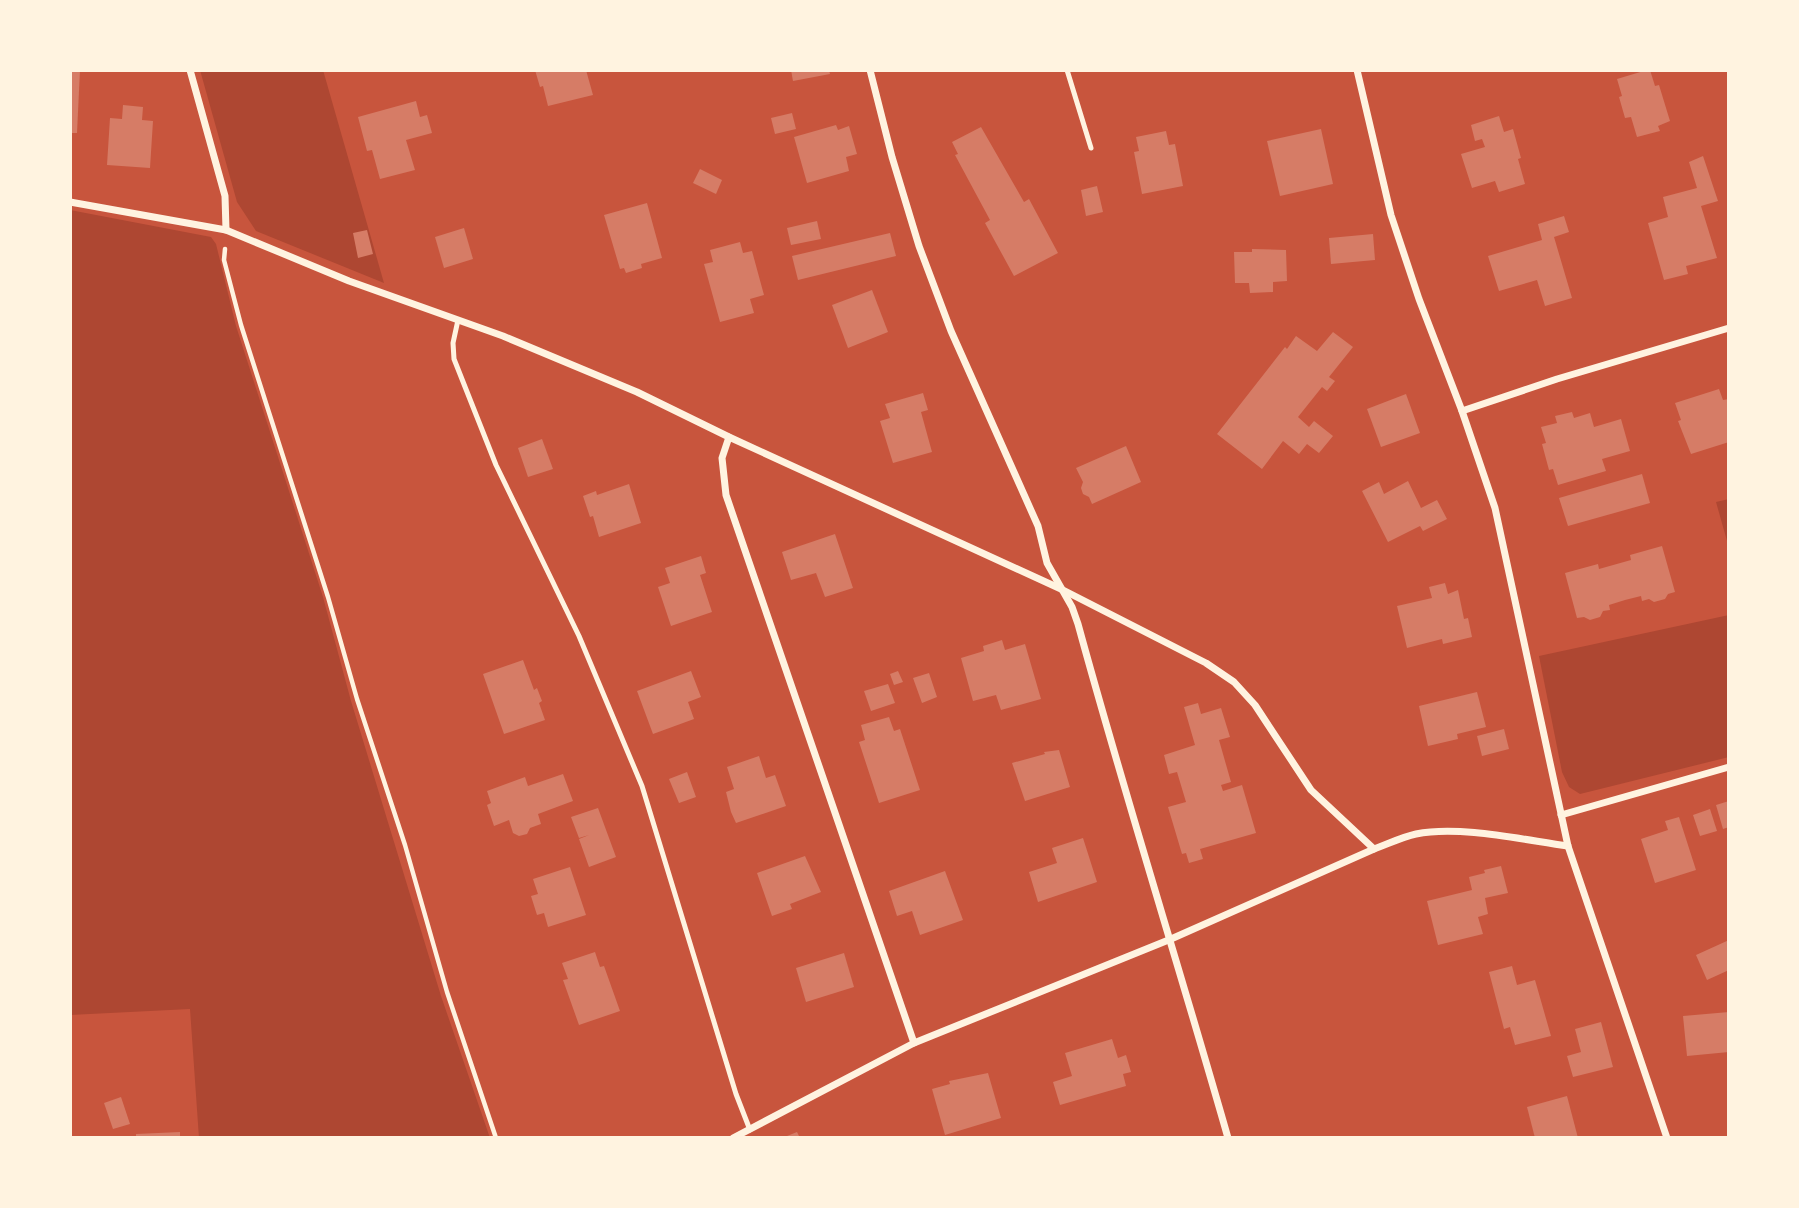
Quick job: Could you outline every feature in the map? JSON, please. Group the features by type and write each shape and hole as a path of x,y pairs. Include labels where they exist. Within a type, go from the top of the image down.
{"street":[{"path":"190,70 225,196 226,230"},
{"path":"870,70 892,157 919,246 951,331 1038,526 1047,563 1078,624 1118,771 1171,939 1228,1138"},
{"path":"1357,70 1391,215 1496,508 1568,846 1667,1138"},
{"path":"70,202 226,230 349,281 458,320 626,387 1061,589 1206,663 1234,682 1255,705 1311,790 1374,849"},
{"path":"1462,411 1557,379 1729,328"},
{"path":"729,437 722,457 726,495 914,1043"},
{"path":"1561,815 1729,767"},
{"path":"733,1138 914,1043 1171,939 1374,849 1415,834 1462,832 1568,846"}],"lane":[{"path":"1066,70 1091,148"},
{"path":"458,320 453,344 454,359 496,465 579,636 642,786 736,1094 750,1130"}],"path":[{"path":"226,230 225,260 241,325 405,845 447,992 496,1138"}],"shaded area":[{"path":"200,70 323,70 384,283 256,231 237,202"},
{"path":"70,210 211,237 216,244 236,326 323,597 351,701 441,996 490,1138 199,1138 190,1009 70,1015"},
{"path":"1729,499 1729,548 1716,502"},
{"path":"1729,615 1729,757 1580,794 1569,787 1562,772 1539,656"}],"building":[{"path":"70,70 80,70 77,133 70,133"},
{"path":"535,70 586,70 593,95 548,106"},
{"path":"791,70 829,70 830,74 793,81"},
{"path":"1650,70 1655,86 1659,85 1670,121 1658,126 1660,131 1637,137 1631,117 1625,118 1617,79"},
{"path":"416,101 420,117 427,115 432,133 406,140 415,170 380,179 372,150 367,151 358,117"},
{"path":"123,105 143,107 142,120 153,121 150,168 107,165 110,118 122,119"},
{"path":"792,113 796,129 775,134 771,118"},
{"path":"1499,116 1504,132 1513,129 1525,184 1499,192 1495,181 1472,188 1461,154 1485,147 1482,139 1475,141 1471,125"},
{"path":"836,125 838,130 849,126 857,154 846,157 849,171 807,183 794,137"},
{"path":"981,127 1024,202 1029,199 1058,253 1014,276 985,223 990,220 955,155 958,154 952,142"},
{"path":"1321,129 1333,184 1280,196 1267,141"},
{"path":"1166,131 1169,145 1175,144 1183,186 1142,194 1134,152 1139,151 1136,137"},
{"path":"1703,156 1718,201 1701,206 1717,258 1686,266 1688,274 1664,280 1648,223 1668,217 1663,197 1697,188 1689,162"},
{"path":"700,169 722,180 716,194 693,183"},
{"path":"1097,186 1103,212 1086,216 1081,190"},
{"path":"647,203 662,258 641,264 642,268 626,273 624,268 620,269 604,215"},
{"path":"1564,216 1569,232 1554,237 1572,298 1545,306 1537,280 1499,291 1488,256 1542,240 1538,224"},
{"path":"817,221 821,239 791,245 787,228"},
{"path":"464,228 473,259 444,268 435,237"},
{"path":"367,230 373,254 358,258 353,233"},
{"path":"890,233 896,256 798,280 792,256"},
{"path":"1373,234 1375,260 1331,264 1329,238"},
{"path":"740,242 743,253 752,251 764,295 750,299 754,313 720,322 704,264 713,262 710,250"},
{"path":"1252,249 1286,250 1287,281 1273,282 1273,292 1250,293 1249,283 1235,283 1234,252 1252,252"},
{"path":"872,290 888,332 848,348 832,305"},
{"path":"1333,332 1353,347 1329,377 1335,381 1327,391 1322,387 1298,417 1309,427 1314,421 1333,436 1319,453 1307,444 1299,454 1283,441 1262,469 1217,434 1296,336 1317,351"},
{"path":"1719,389 1723,400 1729,399 1729,442 1691,454 1678,421 1681,420 1675,403"},
{"path":"923,393 928,410 921,412 932,452 893,463 880,421 890,418 885,404"},
{"path":"1406,394 1420,433 1381,447 1367,409"},
{"path":"1572,412 1574,418 1590,413 1594,427 1621,419 1630,451 1602,459 1606,471 1558,485 1553,469 1549,470 1542,444 1546,443 1541,427 1557,423 1555,416"},
{"path":"542,439 553,469 528,477 518,448"},
{"path":"1126,446 1141,482 1092,504 1089,497 1083,494 1083,482 1076,468"},
{"path":"1642,474 1650,503 1568,526 1559,498"},
{"path":"1408,481 1421,508 1437,500 1447,519 1423,531 1420,526 1388,542 1362,491 1379,482 1384,494"},
{"path":"629,484 641,523 599,537 583,496 596,491 597,495"},
{"path":"835,534 853,588 825,597 816,573 791,580 782,552"},
{"path":"1662,546 1675,592 1654,602 1649,599 1642,601 1641,596 1609,605 1610,610 1603,611 1600,617 1590,620 1577,618 1565,573 1598,564 1599,569 1631,560 1630,555"},
{"path":"701,556 706,573 700,575 712,612 671,626 658,587 670,583 665,568"},
{"path":"1445,583 1448,594 1458,590 1464,619 1468,618 1472,637 1443,644 1442,639 1407,648 1397,606 1432,598 1429,587"},
{"path":"1002,640 1005,650 1025,644 1041,699 1001,710 996,695 973,701 961,658 984,651 983,646"},
{"path":"523,660 534,690 537,688 542,701 539,703 545,720 504,734 483,674"},
{"path":"691,671 701,697 688,702 694,719 653,734 637,691"},
{"path":"898,671 903,682 894,685 890,674"},
{"path":"929,673 937,697 922,703 913,678"},
{"path":"888,684 895,703 871,711 864,691"},
{"path":"1477,692 1486,727 1457,734 1458,739 1428,746 1419,706"},
{"path":"1198,703 1201,714 1221,708 1230,737 1219,740 1231,782 1221,785 1223,791 1242,785 1256,833 1200,849 1203,859 1189,863 1186,853 1182,854 1168,807 1186,802 1177,772 1169,774 1164,755 1195,745 1184,707"},
{"path":"889,717 894,731 900,729 920,790 879,803 859,742 865,740 861,725"},
{"path":"1504,729 1509,749 1482,756 1477,736"},
{"path":"1059,750 1070,787 1025,801 1012,763"},
{"path":"759,756 766,778 775,775 786,806 736,823 726,792 734,789 727,767"},
{"path":"687,772 696,797 679,803 669,779"},
{"path":"563,774 573,801 538,814 541,824 530,828 527,834 519,836 513,833 509,820 494,826 487,805 491,803 487,791 525,777 528,786"},
{"path":"1729,801 1729,827 1723,829 1716,805"},
{"path":"598,808 616,857 589,867 579,839 589,835 579,838 571,817"},
{"path":"1710,809 1717,831 1700,836 1693,815"},
{"path":"1679,817 1696,870 1655,883 1641,839 1668,830 1665,821"},
{"path":"1083,838 1097,882 1038,902 1029,872 1057,863 1052,848"},
{"path":"805,856 821,892 790,904 792,909 772,916 757,873"},
{"path":"1501,866 1508,893 1485,898 1488,914 1478,917 1483,934 1438,945 1427,901 1472,890 1469,877"},
{"path":"570,867 586,915 548,927 544,913 537,915 531,896 538,894 533,879"},
{"path":"945,871 963,920 920,935 912,911 897,916 889,891"},
{"path":"1729,940 1729,970 1707,980 1696,955"},
{"path":"595,952 600,967 604,966 620,1011 579,1025 563,980 568,979 562,963"},
{"path":"844,953 854,987 806,1002 796,968"},
{"path":"1512,966 1517,985 1535,980 1551,1036 1515,1045 1510,1027 1504,1029 1489,972"},
{"path":"1729,1012 1729,1052 1687,1056 1683,1016"},
{"path":"1601,1022 1613,1067 1573,1077 1567,1056 1581,1052 1575,1029"},
{"path":"1112,1039 1118,1058 1126,1055 1131,1072 1123,1074 1126,1086 1060,1105 1053,1082 1072,1076 1065,1053"},
{"path":"988,1073 1001,1118 945,1135 932,1089 950,1084 949,1081"},
{"path":"1567,1096 1578,1138 1535,1138 1527,1107"},
{"path":"121,1097 130,1124 113,1129 104,1103"},
{"path":"180,1132 180,1138 136,1138 136,1134"},
{"path":"797,1132 800,1138 782,1138"}]}
